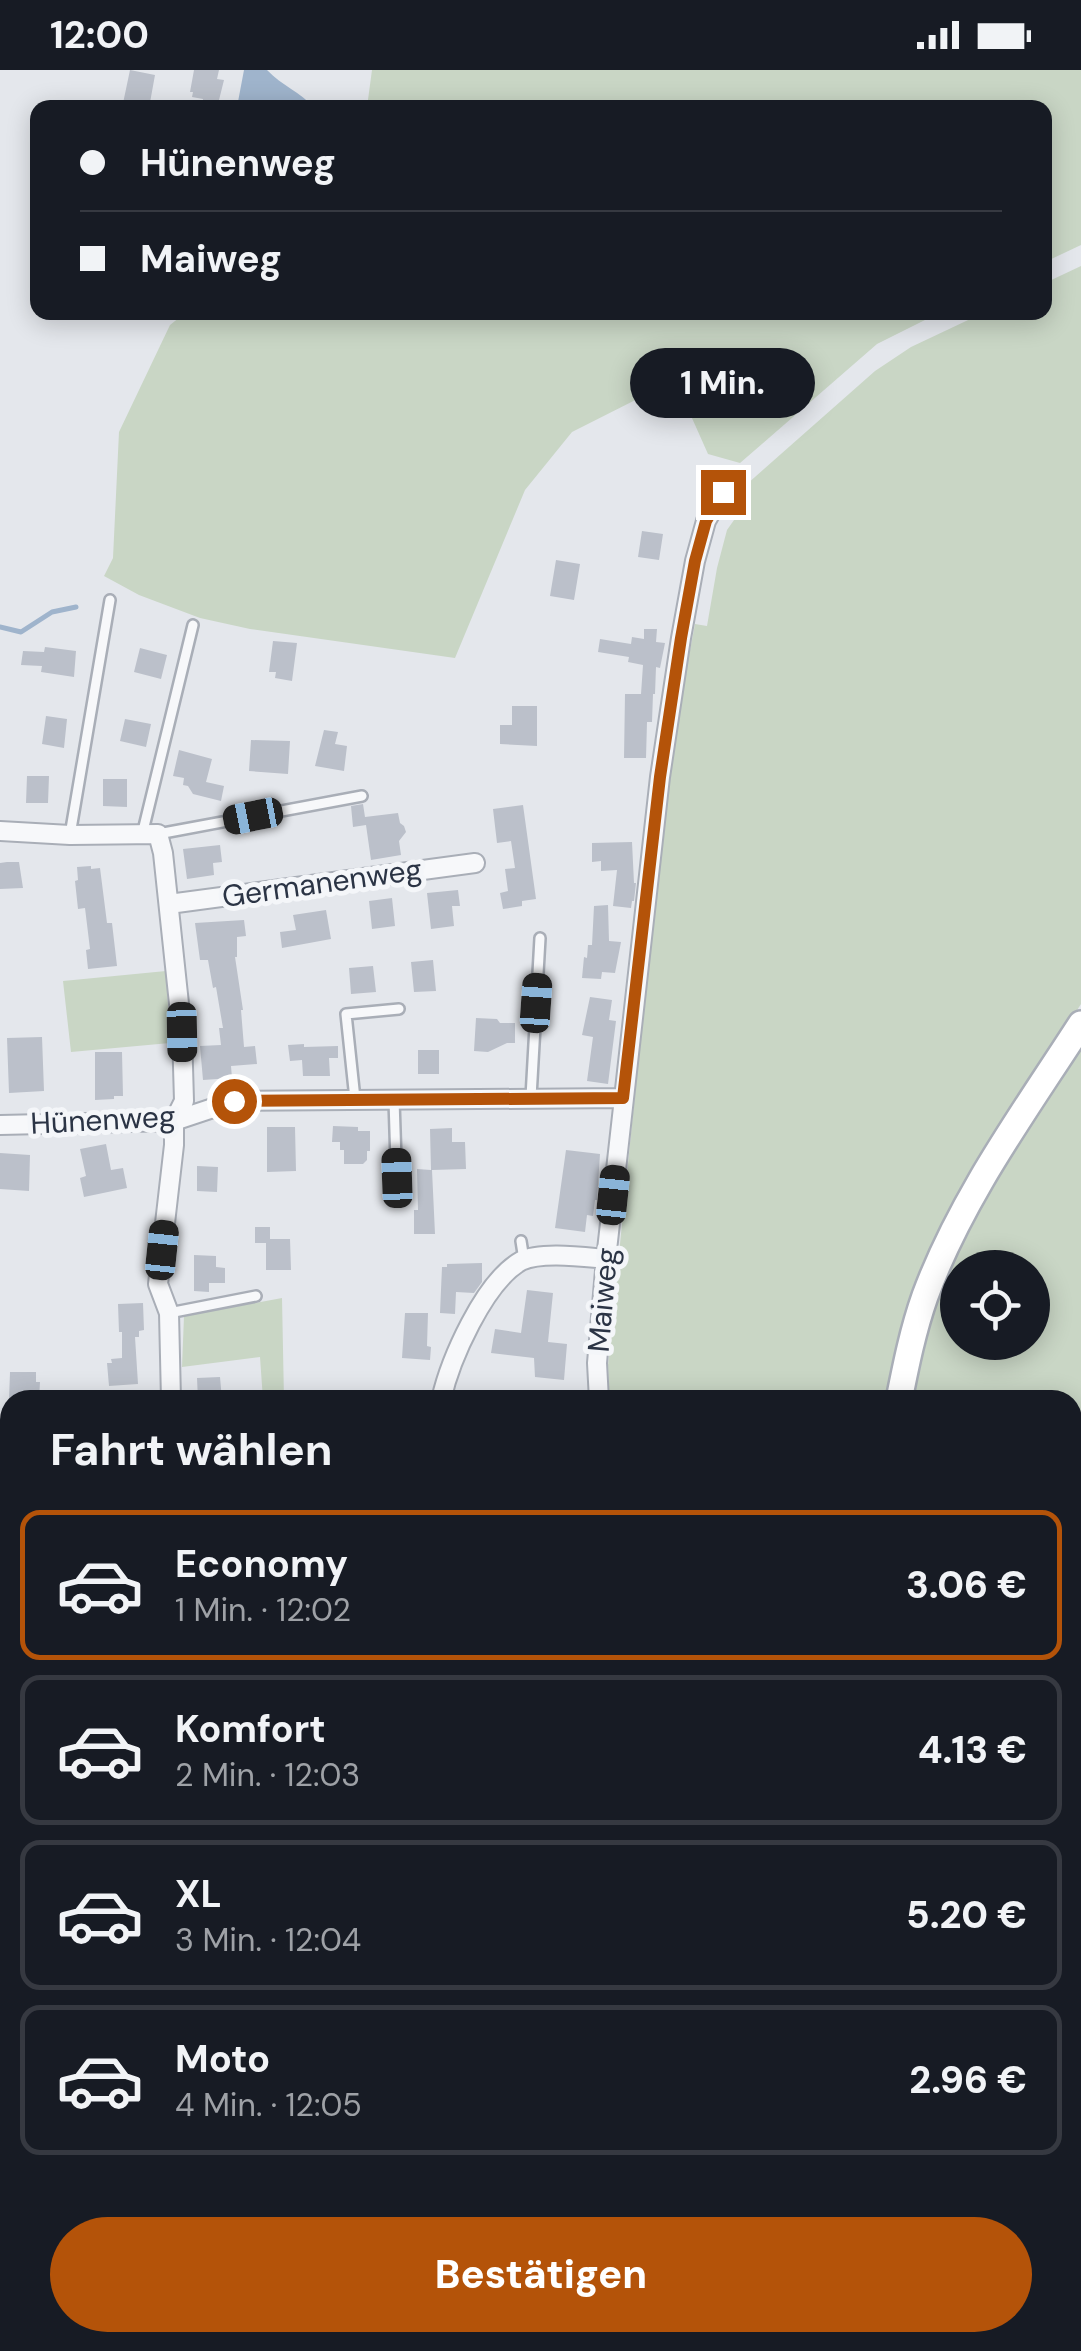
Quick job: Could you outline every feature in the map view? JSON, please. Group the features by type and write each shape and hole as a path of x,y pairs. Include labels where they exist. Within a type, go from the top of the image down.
{"main road":[{"path":"901,1390 926,1295 956,1226 1081,1024"}],"street":[{"name":"Maiweg","path":"598,1390 606,1259 660,777 695,561 706,521 723,492"},
{"path":"0,831 150,834 163,852 182,1032 184,1101 174,1121 158,1284 168,1312 170,1390"},
{"name":"Germanenweg","path":"169,904 475,863"},
{"name":"Hünenweg","path":"0,1125 174,1121 234,1101 623,1098"},
{"path":"445,1390 466,1332 493,1286 533,1252 606,1259"}],"lane":[{"path":"70,835 110,600"},
{"path":"194,624 150,834 362,796"},
{"path":"531,1100 540,938"},
{"path":"356,1102 346,1014 398,1009"},
{"path":"394,1100 397,1192"},
{"path":"168,1312 256,1296"}],"green space":[{"path":"372,70 1081,70 1081,245 1052,259 1052,100 368,100"},
{"path":"1081,266 1081,1004 944,1221 915,1290 889,1390 609,1390 608,1365 654,902 679,708 695,624 707,626 727,530 746,503 738,492 875,371 911,347 968,320 1052,320 1052,280"},
{"path":"177,320 925,320 877,344 740,463 708,454 675,380 572,432 525,490 455,658 250,629 200,618 139,595 104,576 113,558 119,432 170,325"},
{"path":"166,971 170,1043 71,1052 63,981"},
{"path":"1081,1045 1081,1390 916,1390 940,1295 940,1360 1050,1360 1050,1250 960,1250 984,1202"},
{"path":"282,1298 284,1390 262,1390 260,1357 182,1367 184,1316"}],"water":[{"path":"244,70 267,70 306,100 238,100"}],"building":[{"path":"130,70 155,75 150,100 124,100"},
{"path":"194,70 219,70 217,79 224,80 219,100 192,97"},
{"path":"642,531 663,534 659,560 638,557"},
{"path":"556,560 580,564 574,600 550,596"},
{"path":"644,629 657,629 656,642 665,643 660,668 656,667 655,694 641,694 643,665 628,662 629,657 598,652 600,639 631,644 632,637 644,639"},
{"path":"273,641 297,643 292,681 275,678 276,672 269,672"},
{"path":"45,647 76,651 74,677 41,672 42,666 21,665 23,651 44,652"},
{"path":"140,648 167,655 161,679 134,672"},
{"path":"625,694 653,694 646,758 624,758"},
{"path":"512,706 537,706 537,746 500,744 500,725 512,725"},
{"path":"46,716 67,719 64,748 42,744"},
{"path":"125,719 151,724 146,747 120,741"},
{"path":"324,730 338,732 335,744 347,746 344,771 315,766"},
{"path":"251,740 290,741 288,774 249,771"},
{"path":"179,750 212,759 206,782 224,786 221,801 193,794 183,785 184,778 173,776"},
{"path":"27,776 49,776 48,803 26,803"},
{"path":"103,779 127,779 127,807 103,806"},
{"path":"363,804 365,817 398,813 406,832 399,841 401,855 371,860 366,825 353,827 351,806"},
{"path":"523,805 536,899 503,909 500,893 508,891 505,869 515,868 511,841 497,843 493,809"},
{"path":"632,842 634,901 631,908 613,906 617,870 601,871 601,861 592,862 592,843"},
{"path":"220,845 222,862 213,863 214,875 187,879 183,849"},
{"path":"19,862 23,888 0,889 0,863"},
{"path":"77,867 100,868 117,966 88,969 85,908 78,909 75,881"},
{"path":"458,890 460,906 452,906 454,926 431,929 427,893"},
{"path":"392,898 395,926 372,929 369,901"},
{"path":"608,905 609,941 621,942 615,973 602,972 601,979 582,978 584,957 587,958 588,945 592,945 594,906"},
{"path":"326,910 331,939 282,948 280,932 296,930 293,915"},
{"path":"244,920 246,936 237,937 235,957 244,1047 255,1046 257,1064 231,1066 232,1078 203,1080 200,1046 221,1045 219,1028 223,1028 208,960 200,960 195,923"},
{"path":"433,960 436,991 414,992 411,962"},
{"path":"373,966 376,992 351,994 349,968"},
{"path":"590,997 612,1000 609,1020 616,1021 608,1084 587,1081 593,1037 582,1035"},
{"path":"476,1018 515,1023 515,1043 488,1052 474,1051"},
{"path":"42,1037 44,1091 9,1093 7,1038"},
{"path":"288,1045 338,1046 338,1058 329,1058 330,1076 303,1076 302,1060 290,1061"},
{"path":"418,1050 439,1050 439,1074 418,1074"},
{"path":"95,1052 122,1052 123,1096 95,1100"},
{"path":"333,1126 370,1131 370,1151 363,1164 344,1164 340,1142 332,1142"},
{"path":"267,1127 295,1127 296,1171 267,1172"},
{"path":"452,1128 452,1142 465,1142 466,1169 432,1170 435,1234 414,1234 417,1169 431,1170 430,1129"},
{"path":"106,1144 111,1170 123,1168 127,1188 84,1197 80,1178 86,1176 80,1149"},
{"path":"566,1150 600,1154 597,1200 593,1216 587,1215 585,1232 555,1228"},
{"path":"0,1153 30,1155 29,1191 0,1189"},
{"path":"197,1166 218,1167 217,1192 197,1191"},
{"path":"255,1227 270,1227 270,1239 290,1239 291,1270 266,1270 266,1243 255,1243"},
{"path":"194,1255 216,1256 216,1267 225,1268 225,1283 209,1283 209,1292 194,1291"},
{"path":"482,1263 482,1282 474,1293 456,1292 455,1314 440,1313 442,1267"},
{"path":"527,1290 553,1293 548,1342 567,1344 564,1380 535,1377 534,1358 491,1353 495,1329 521,1333"},
{"path":"143,1303 144,1330 135,1337 138,1384 109,1386 107,1363 122,1358 118,1304"},
{"path":"405,1313 428,1313 430,1360 402,1358"},
{"path":"10,1372 36,1372 40,1390 9,1390"},
{"path":"220,1377 221,1390 198,1390 197,1378"}],"waterway":[{"path":"0,627 21,632 52,612 76,607"}],"route":[{"path":"234,1101 623,1098 660,777 681,638 706,521 723,492"}]}
